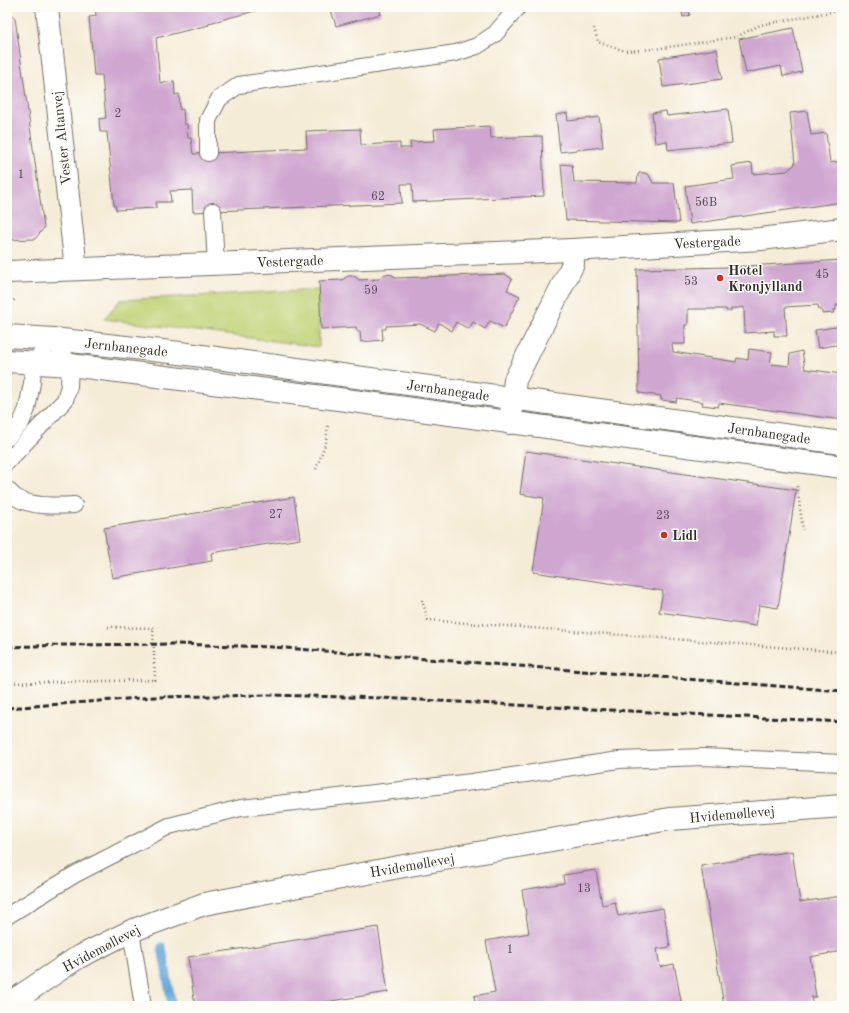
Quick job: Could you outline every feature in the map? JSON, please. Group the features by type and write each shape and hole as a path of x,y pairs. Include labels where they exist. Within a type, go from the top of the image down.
{"street":[{"name":"Vester Altanvej","path":"47,7 76,270"},
{"name":"Vestergade","path":"7,272 572,250 761,239 842,229"},
{"path":"510,423 515,380 573,264 572,250"},
{"name":"Jernbanegade","path":"7,336 53,339 180,353 842,443"},
{"name":"Jernbanegade","path":"7,361 70,365 331,398 842,467"},
{"name":"Hvidemøllevej","path":"7,1005 78,958 131,931 204,904 419,863 670,820 842,806"}],"lane":[{"path":"208,153 208,120 219,99 239,85 456,53 477,46 495,34 518,7"},
{"path":"213,211 216,264"},
{"path":"7,438 21,423 27,409 32,383 33,363 53,339 70,365 69,386 65,400 7,462"},
{"path":"7,489 16,498 24,502 51,506 74,505"},
{"path":"7,916 74,875 168,826 241,808 472,782 620,760 703,757 842,763"},
{"path":"131,931 143,1006"}],"path":[{"path":"594,28 598,42 616,49 625,51 656,49 736,37 760,25 842,10"},
{"path":"316,469 326,442 331,398"},
{"path":"800,462 797,488 803,530"},
{"path":"422,600 428,620 842,652"},
{"path":"7,684 155,680 153,628 108,627"}],"green space":[{"path":"319,289 319,347 104,319 120,300"}],"building":[{"path":"95,7 270,7 209,23 209,25 156,38 160,83 174,81 175,95 179,94 180,110 183,109 184,124 187,124 188,138 191,138 193,154 307,148 306,131 360,129 361,145 400,143 400,148 411,148 410,142 435,141 434,129 490,126 491,138 542,136 544,196 413,202 412,184 401,184 402,203 193,212 192,190 170,191 171,202 156,202 156,208 116,210 114,205 107,132 100,132 99,119 106,118 102,75 94,75 89,17 96,16"},
{"path":"330,7 379,7 381,14 336,26"},
{"path":"670,7 688,7 690,15 683,17 681,9 671,12"},
{"path":"7,11 15,18 44,228 35,239 7,240"},
{"path":"793,28 802,72 783,76 781,66 746,73 739,39"},
{"path":"717,49 722,79 663,87 659,58"},
{"path":"728,109 732,143 668,150 667,141 655,143 652,113 666,111 667,116"},
{"path":"807,111 811,135 826,133 830,163 842,161 842,202 690,224 685,186 734,179 732,166 752,163 753,174 787,171 795,164 790,113"},
{"path":"567,113 568,121 599,117 603,147 560,152 556,115"},
{"path":"561,164 572,165 574,182 637,183 639,173 645,173 649,175 653,183 674,183 679,223 566,220"},
{"path":"842,260 842,305 836,305 836,310 833,310 834,313 822,314 822,310 819,310 818,305 785,307 787,336 774,336 774,331 745,333 744,307 731,309 731,311 726,311 726,309 688,309 688,325 685,325 685,344 672,344 673,352 736,362 737,358 748,360 749,349 772,352 770,364 789,366 790,354 802,351 805,369 842,374 842,420 719,403 718,407 702,405 703,402 677,398 676,402 661,400 661,396 639,393 637,269 732,267"},
{"path":"385,274 393,275 395,278 505,274 512,279 507,290 520,296 504,328 490,321 485,329 473,322 469,329 456,322 452,331 439,323 435,331 420,324 386,326 386,329 382,329 383,340 361,342 360,331 357,331 356,327 321,329 319,281 342,280 348,276 354,276 359,280 379,279"},
{"path":"842,326 842,344 818,348 815,330"},
{"name":"Lidl","path":"526,451 796,490 778,608 759,605 756,626 659,612 663,591 533,572 544,498 520,494"},
{"path":"294,497 300,539 211,553 212,561 112,578 104,528"},
{"path":"792,851 800,902 842,896 842,951 810,957 816,997 811,997 813,1006 724,1006 701,866"},
{"path":"596,870 602,905 615,902 618,916 663,908 670,947 657,949 660,967 674,964 682,1006 476,1006 474,996 495,992 486,941 529,933 522,890 564,883 563,875"},
{"path":"378,927 388,992 300,1006 195,1006 188,957"}],"waterway":[{"path":"162,947 172,1006"}],"railway":[{"path":"7,647 175,644 272,647 842,691"},
{"path":"7,708 154,697 271,695 381,698 842,722"}],"place":[{"name":"Hotel Kronjylland","path":"720,278"},
{"name":"Lidl","path":"664,535"}]}
